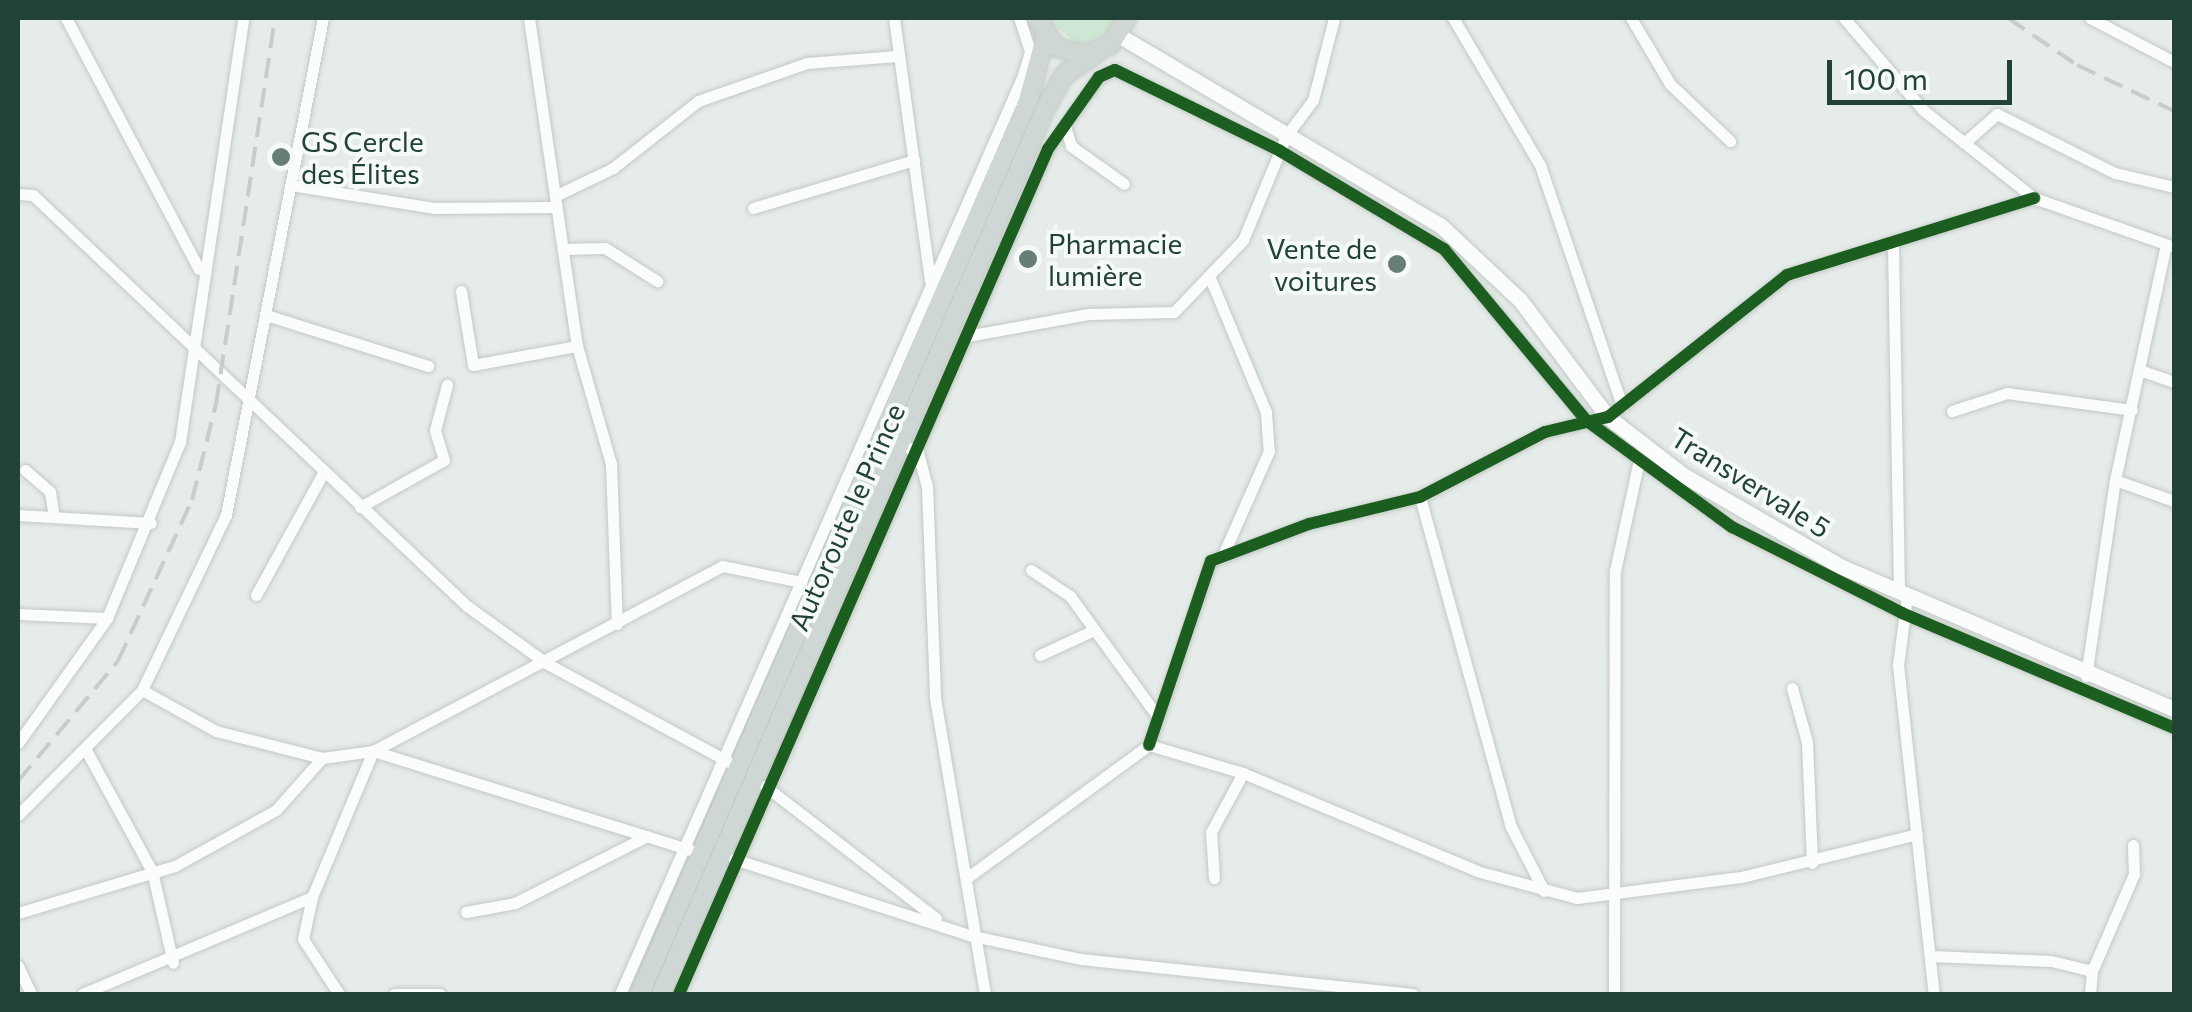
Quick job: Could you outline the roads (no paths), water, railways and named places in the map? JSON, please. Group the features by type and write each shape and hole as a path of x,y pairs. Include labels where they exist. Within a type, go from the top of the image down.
{"main road":[{"path":"1036,18 1046,38 1070,53 1098,52"},
{"name":"Autoroute le Prince","path":"661,994 720,854 760,784 900,444 992,256 1063,76 1098,52 1124,26"},
{"name":"Transvervale 5","path":"1124,26 1283,144 1440,224 1520,300 1608,417 1758,522 1903,594 2086,676 2174,709"},
{"name":"Autoroute le Prince","path":"640,994 692,850 1046,38"}],"street":[{"path":"66,18 199,268"},
{"path":"18,743 107,618 151,523 180,442 195,347 199,268 243,18"},
{"path":"18,814 87,752 142,690 226,515 246,399 297,186 323,18"},
{"path":"529,18 578,346 612,464 617,624"},
{"path":"894,18 930,285"},
{"path":"18,194 32,195 467,606 546,663 731,763 802,582 930,285 1007,129 1030,51 1020,18"},
{"path":"968,336 1088,314 1174,312 1242,240 1283,144 1313,100 1334,18"},
{"path":"1453,18 1540,165 1622,406"},
{"path":"1631,18 1670,84 1730,141"},
{"path":"1844,18 1964,142 2034,198 2170,246 2115,480 2086,676"},
{"path":"2090,18 2107,21 2174,62"},
{"path":"297,186 435,208 556,201 601,176 698,102 807,63 898,56"},
{"path":"679,994 739,861 760,784 918,454 968,336 992,256 1065,126 1098,77 1132,72 1283,144 1444,249 1587,421 1638,465 1732,527 1902,614 2174,728"},
{"path":"1964,142 1996,114 2114,173 2174,186"},
{"path":"1065,126 1070,146 1124,184"},
{"path":"753,208 914,160"},
{"path":"968,877 1149,745 1155,713 1212,561 1420,497 1545,432 1608,417 1787,275 1836,254 1893,245 2034,198"},
{"path":"1893,245 1903,594 1898,665 1934,994"},
{"path":"563,249 606,248 657,281"},
{"path":"1210,278 1266,412 1269,452 1222,557"},
{"path":"461,291 473,365 578,346"},
{"path":"266,315 428,366"},
{"path":"2142,371 2174,382"},
{"path":"360,508 444,460 435,430 447,385"},
{"path":"1952,410 2007,393 2132,410"},
{"path":"900,444 918,454"},
{"path":"918,454 936,698 985,994"},
{"path":"1614,994 1615,572 1638,465"},
{"path":"25,470 50,492 54,518"},
{"path":"256,595 324,473"},
{"path":"2115,480 2174,501"},
{"path":"1420,497 1511,826 1544,891"},
{"path":"18,515 151,523"},
{"path":"142,690 216,731 322,758 374,751 546,663 722,566 802,582"},
{"path":"1031,570 1070,596 1155,713"},
{"path":"18,614 107,618"},
{"path":"1040,655 1094,630"},
{"path":"1792,688 1806,742 1812,863"},
{"path":"1149,745 1243,772 1544,891 1616,892 1812,863 1917,834"},
{"path":"374,751 692,850 620,994"},
{"path":"340,994 303,940 312,897 374,751"},
{"path":"87,752 152,871 173,962"},
{"path":"18,912 152,871 276,810 322,758"},
{"path":"1214,878 1212,832 1243,772"},
{"path":"760,784 944,924"},
{"path":"466,912 515,903 648,836"},
{"path":"2090,994 2092,971 2134,874 2134,845"},
{"path":"720,854 974,936 1246,980 1412,994"},
{"path":"82,994 173,962 312,897"},
{"path":"1930,956 2092,971"},
{"path":"18,966 32,994"},
{"path":"1246,980 1251,994"},
{"path":"394,994 440,994"}],"railway":[{"path":"18,781 118,661 192,500 216,404 275,18"},
{"path":"2008,18 2077,65 2174,111"}],"place":[{"name":"GS Cercle des Élites","path":"281,157"},
{"name":"Pharmacie lumière","path":"1028,259"},
{"name":"Vente de voitures","path":"1397,264"}]}
